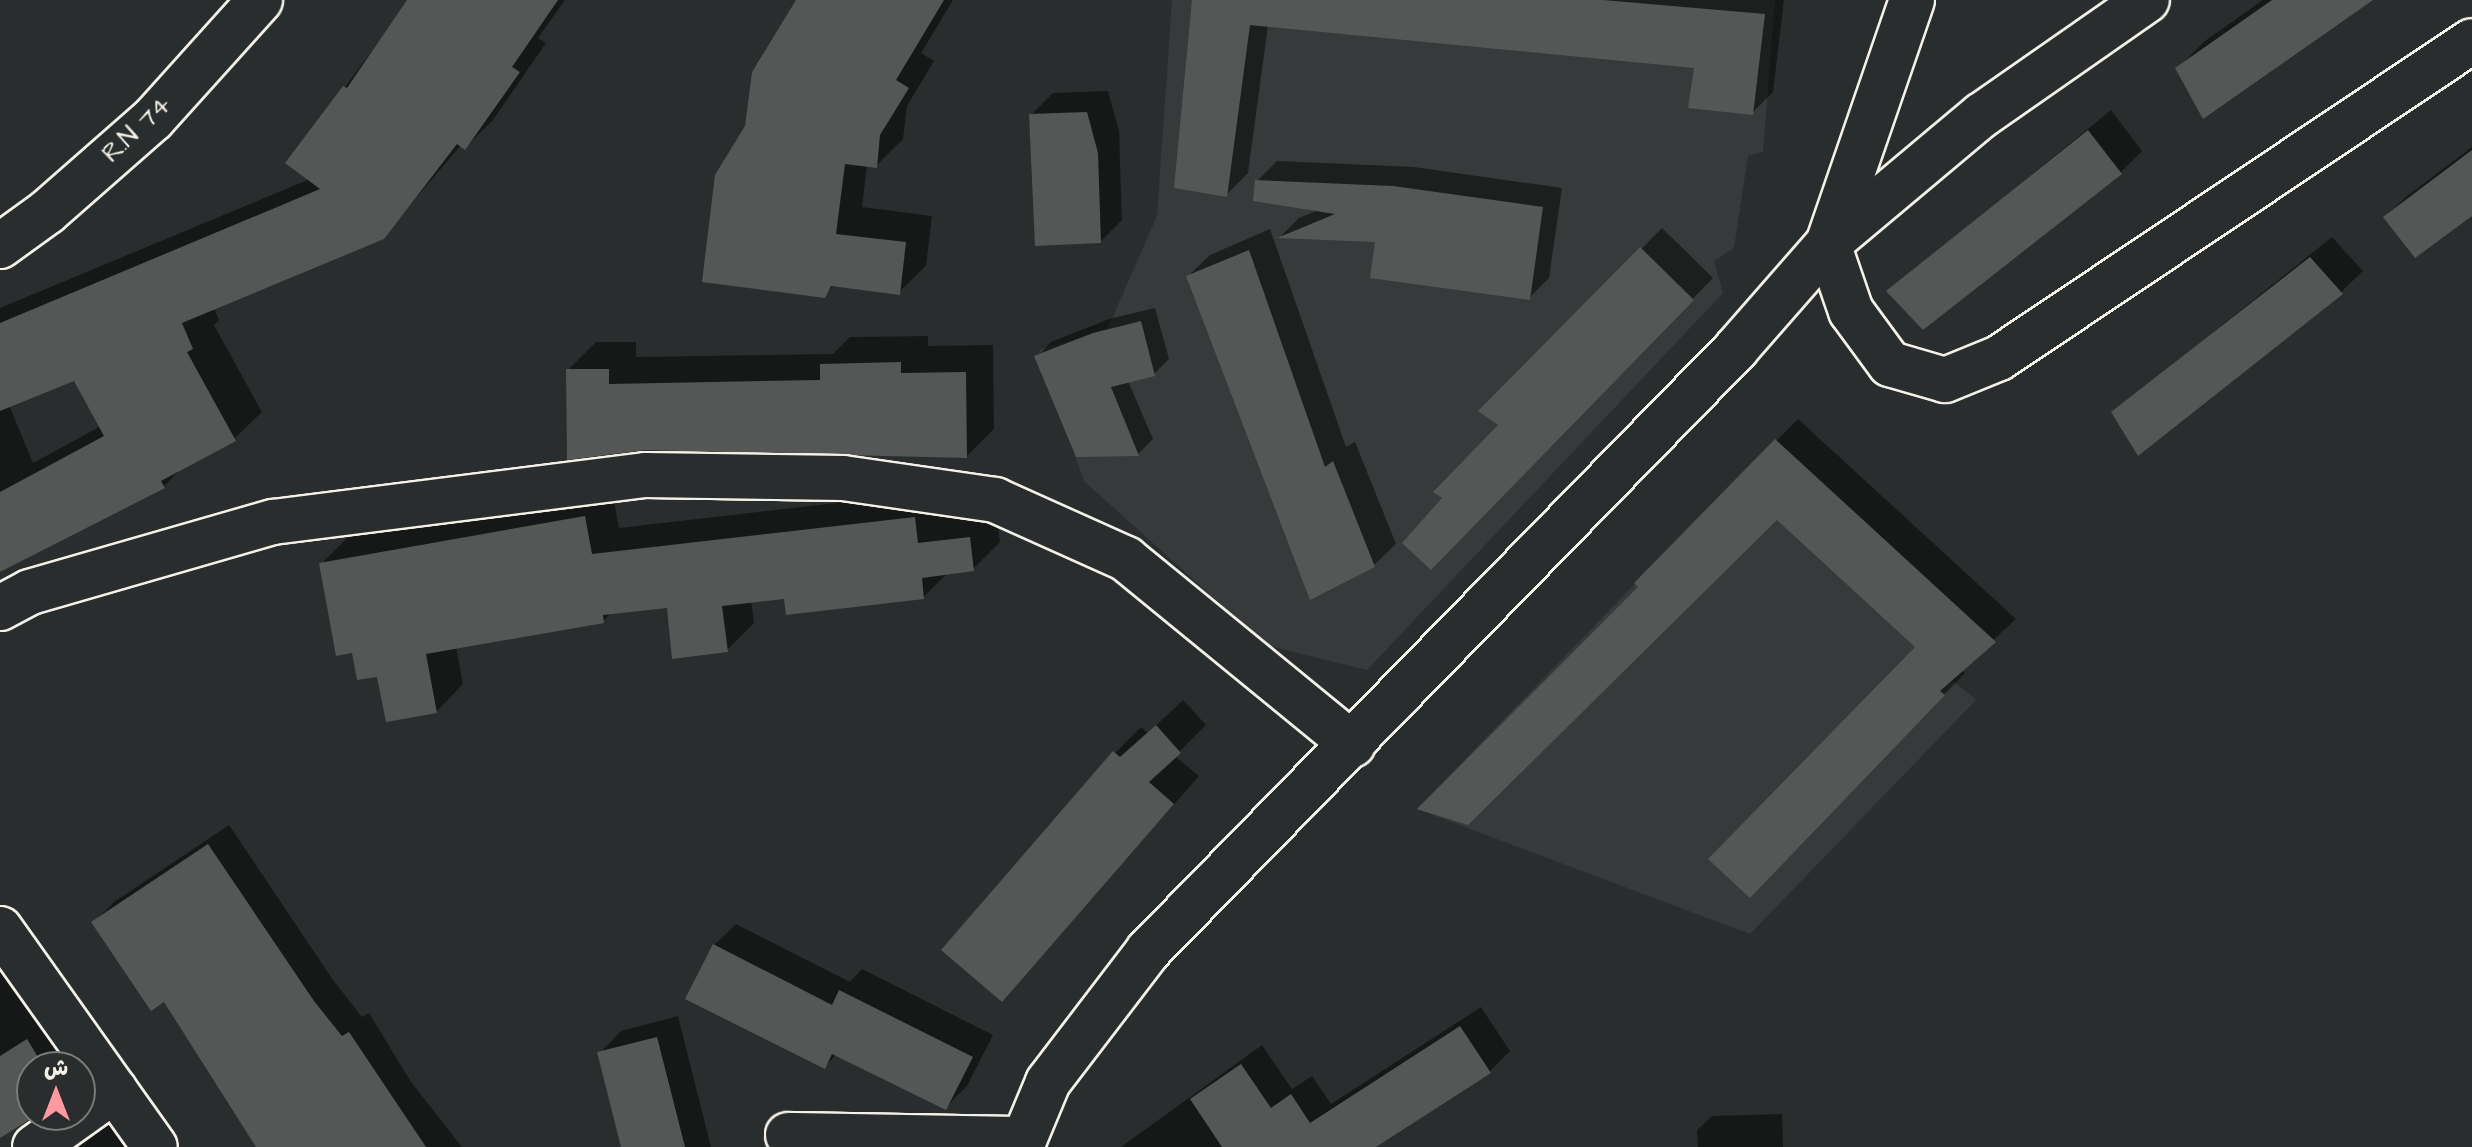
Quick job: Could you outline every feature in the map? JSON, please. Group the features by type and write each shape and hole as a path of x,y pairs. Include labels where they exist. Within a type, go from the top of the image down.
{"street":[{"name":"R.N 74","path":"0,246 47,212 153,119 260,0"},
{"path":"1912,0 1828,244 1851,311 1890,364 1945,380 1999,358 2472,41"},
{"path":"788,1135 1023,1143 1048,1082 1148,951 1353,745 1736,349 1828,244 1982,115 2147,0"},
{"path":"0,608 30,592 273,522 645,475 843,478 995,500 1126,559 1353,745"},
{"path":"0,929 155,1147"},
{"path":"35,1147 115,1090"}],"shaded area":[{"path":"1172,0 1775,0 1763,152 1748,156 1734,248 1714,261 1723,293 1367,670 1266,645 1084,481 1039,350 1107,330 1157,216"},
{"path":"1775,439 1996,642 1952,680 1976,700 1750,934 1417,809"}],"building":[{"path":"407,0 558,0 512,67 520,72 465,150 457,144 384,239 182,323 193,349 187,352 236,441 161,481 165,488 0,572 0,492 104,436 74,381 0,411 0,323 320,189 285,163 343,86 347,88"},
{"path":"796,0 944,0 896,80 909,88 880,135 877,168 845,164 836,234 906,242 900,295 831,286 825,298 702,282 715,175 745,126 752,72"},
{"path":"1192,0 1603,0 1765,14 1753,115 1688,108 1694,68 1250,25 1227,197 1174,188"},
{"path":"2272,0 2373,0 2203,119 2175,68"},
{"path":"1087,112 1098,153 1101,243 1035,246 1029,114"},
{"path":"2088,130 2122,174 1923,330 1886,291"},
{"path":"2472,150 2472,216 2415,258 2383,217"},
{"path":"1255,180 1393,186 1543,207 1530,300 1370,278 1375,242 1277,238 1335,214 1253,201"},
{"path":"1640,247 1694,300 1431,570 1402,543 1442,498 1433,492 1498,425 1478,411"},
{"path":"1249,250 1325,467 1333,461 1375,567 1310,600 1186,276"},
{"path":"2310,257 2343,294 2138,456 2111,412"},
{"path":"1141,321 1155,376 1111,387 1139,456 1076,457 1034,356 1093,333"},
{"path":"901,362 901,373 966,372 967,458 645,450 567,460 566,369 609,369 609,384 820,380 820,364"},
{"path":"1775,439 1996,642 1940,691 1945,695 1750,898 1708,859 1915,647 1777,520 1468,825 1417,809 1638,587 1634,583"},
{"path":"585,516 592,554 915,517 918,543 970,537 974,571 922,578 924,599 786,615 784,599 722,606 728,652 672,659 667,608 603,615 604,623 426,654 437,713 386,722 377,677 357,680 352,653 336,656 319,563"},
{"path":"1156,725 1181,753 1149,782 1174,804 1002,1002 941,950 1113,751 1120,757"},
{"path":"208,844 314,1001 342,1036 349,1032 426,1147 256,1147 164,1002 151,1011 91,922"},
{"path":"713,944 832,1005 839,990 973,1057 946,1110 832,1054 825,1069 685,999"},
{"path":"1460,1026 1491,1073 1376,1147 1222,1147 1190,1099 1241,1064 1271,1108 1291,1094 1310,1123"},
{"path":"657,1037 685,1147 621,1147 597,1052"},
{"path":"27,1039 34,1051 16,1051 16,1128 0,1138 0,1056"}]}
